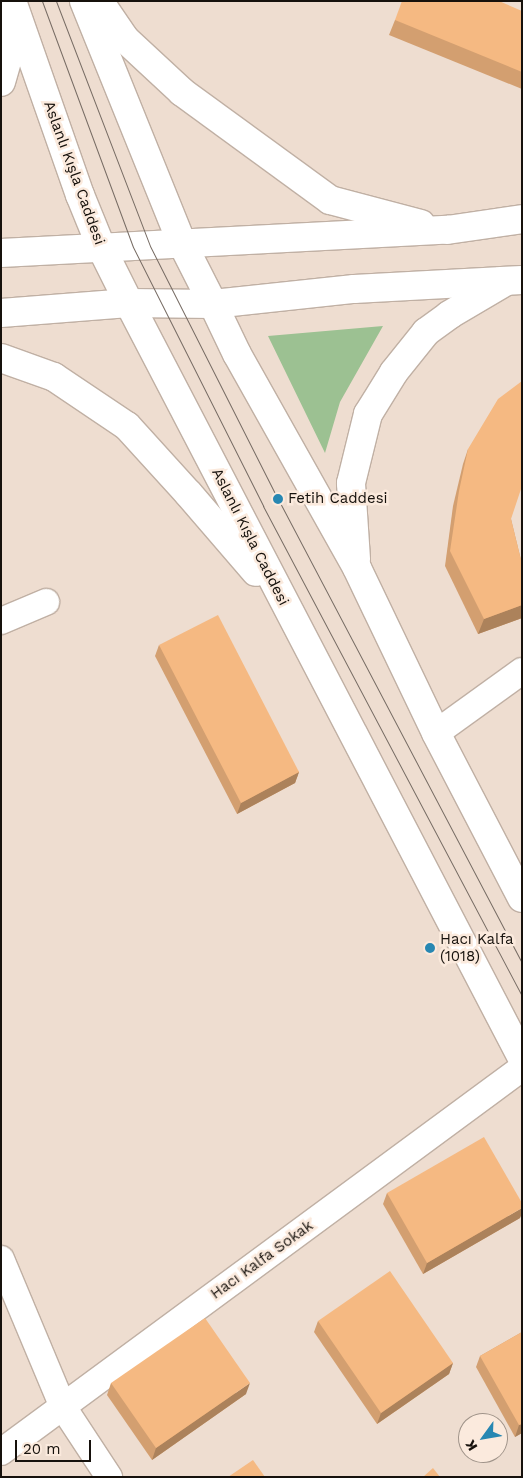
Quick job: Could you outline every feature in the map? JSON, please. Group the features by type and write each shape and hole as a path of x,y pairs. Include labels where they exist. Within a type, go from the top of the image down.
{"main road":[{"path":"1,82 11,47 7,1"},
{"name":"Aslanlı Kışla Caddesi","path":"12,1 80,194 102,249 286,608 522,1058"},
{"path":"84,1 182,243 237,354 357,568 436,733 522,898"},
{"path":"99,1 125,39 182,92 330,200 447,230"},
{"path":"1,253 447,230 522,219"},
{"path":"1,313 129,303 213,304 354,289 514,281"},
{"path":"357,568 351,482 368,414 394,372 426,332 449,315 514,281"},
{"path":"1,358 54,377 127,426 188,493 286,608"}],"street":[{"path":"1,621 46,602"},
{"path":"436,733 522,671"},
{"name":"Hacı Kalfa Sokak","path":"1,1452 522,1068"},
{"path":"1,1259 63,1407 109,1477"}],"green space":[{"path":"383,326 340,402 325,453 268,336"}],"building":[{"path":"402,1 499,1 522,11 522,72 395,20"},
{"path":"522,381 522,486 511,519 522,564 522,605 484,619 450,551 459,491 468,449 498,399"},
{"path":"218,615 299,772 241,803 159,645"},
{"path":"484,1137 522,1203 522,1208 427,1263 387,1193"},
{"path":"390,1271 453,1363 381,1413 318,1321"},
{"path":"205,1318 250,1383 156,1448 111,1383"},
{"path":"522,1332 522,1424 519,1425 480,1356"},
{"path":"253,1460 265,1477 228,1477"},
{"path":"433,1468 440,1477 423,1477"}],"tram line":[{"path":"42,1 133,247 263,506 522,996"},
{"path":"56,1 150,246 278,499 522,963"}],"place":[{"name":"Fetih Caddesi","path":"278,499"},
{"name":"Hacı Kalfa (1018)","path":"430,948"}]}
